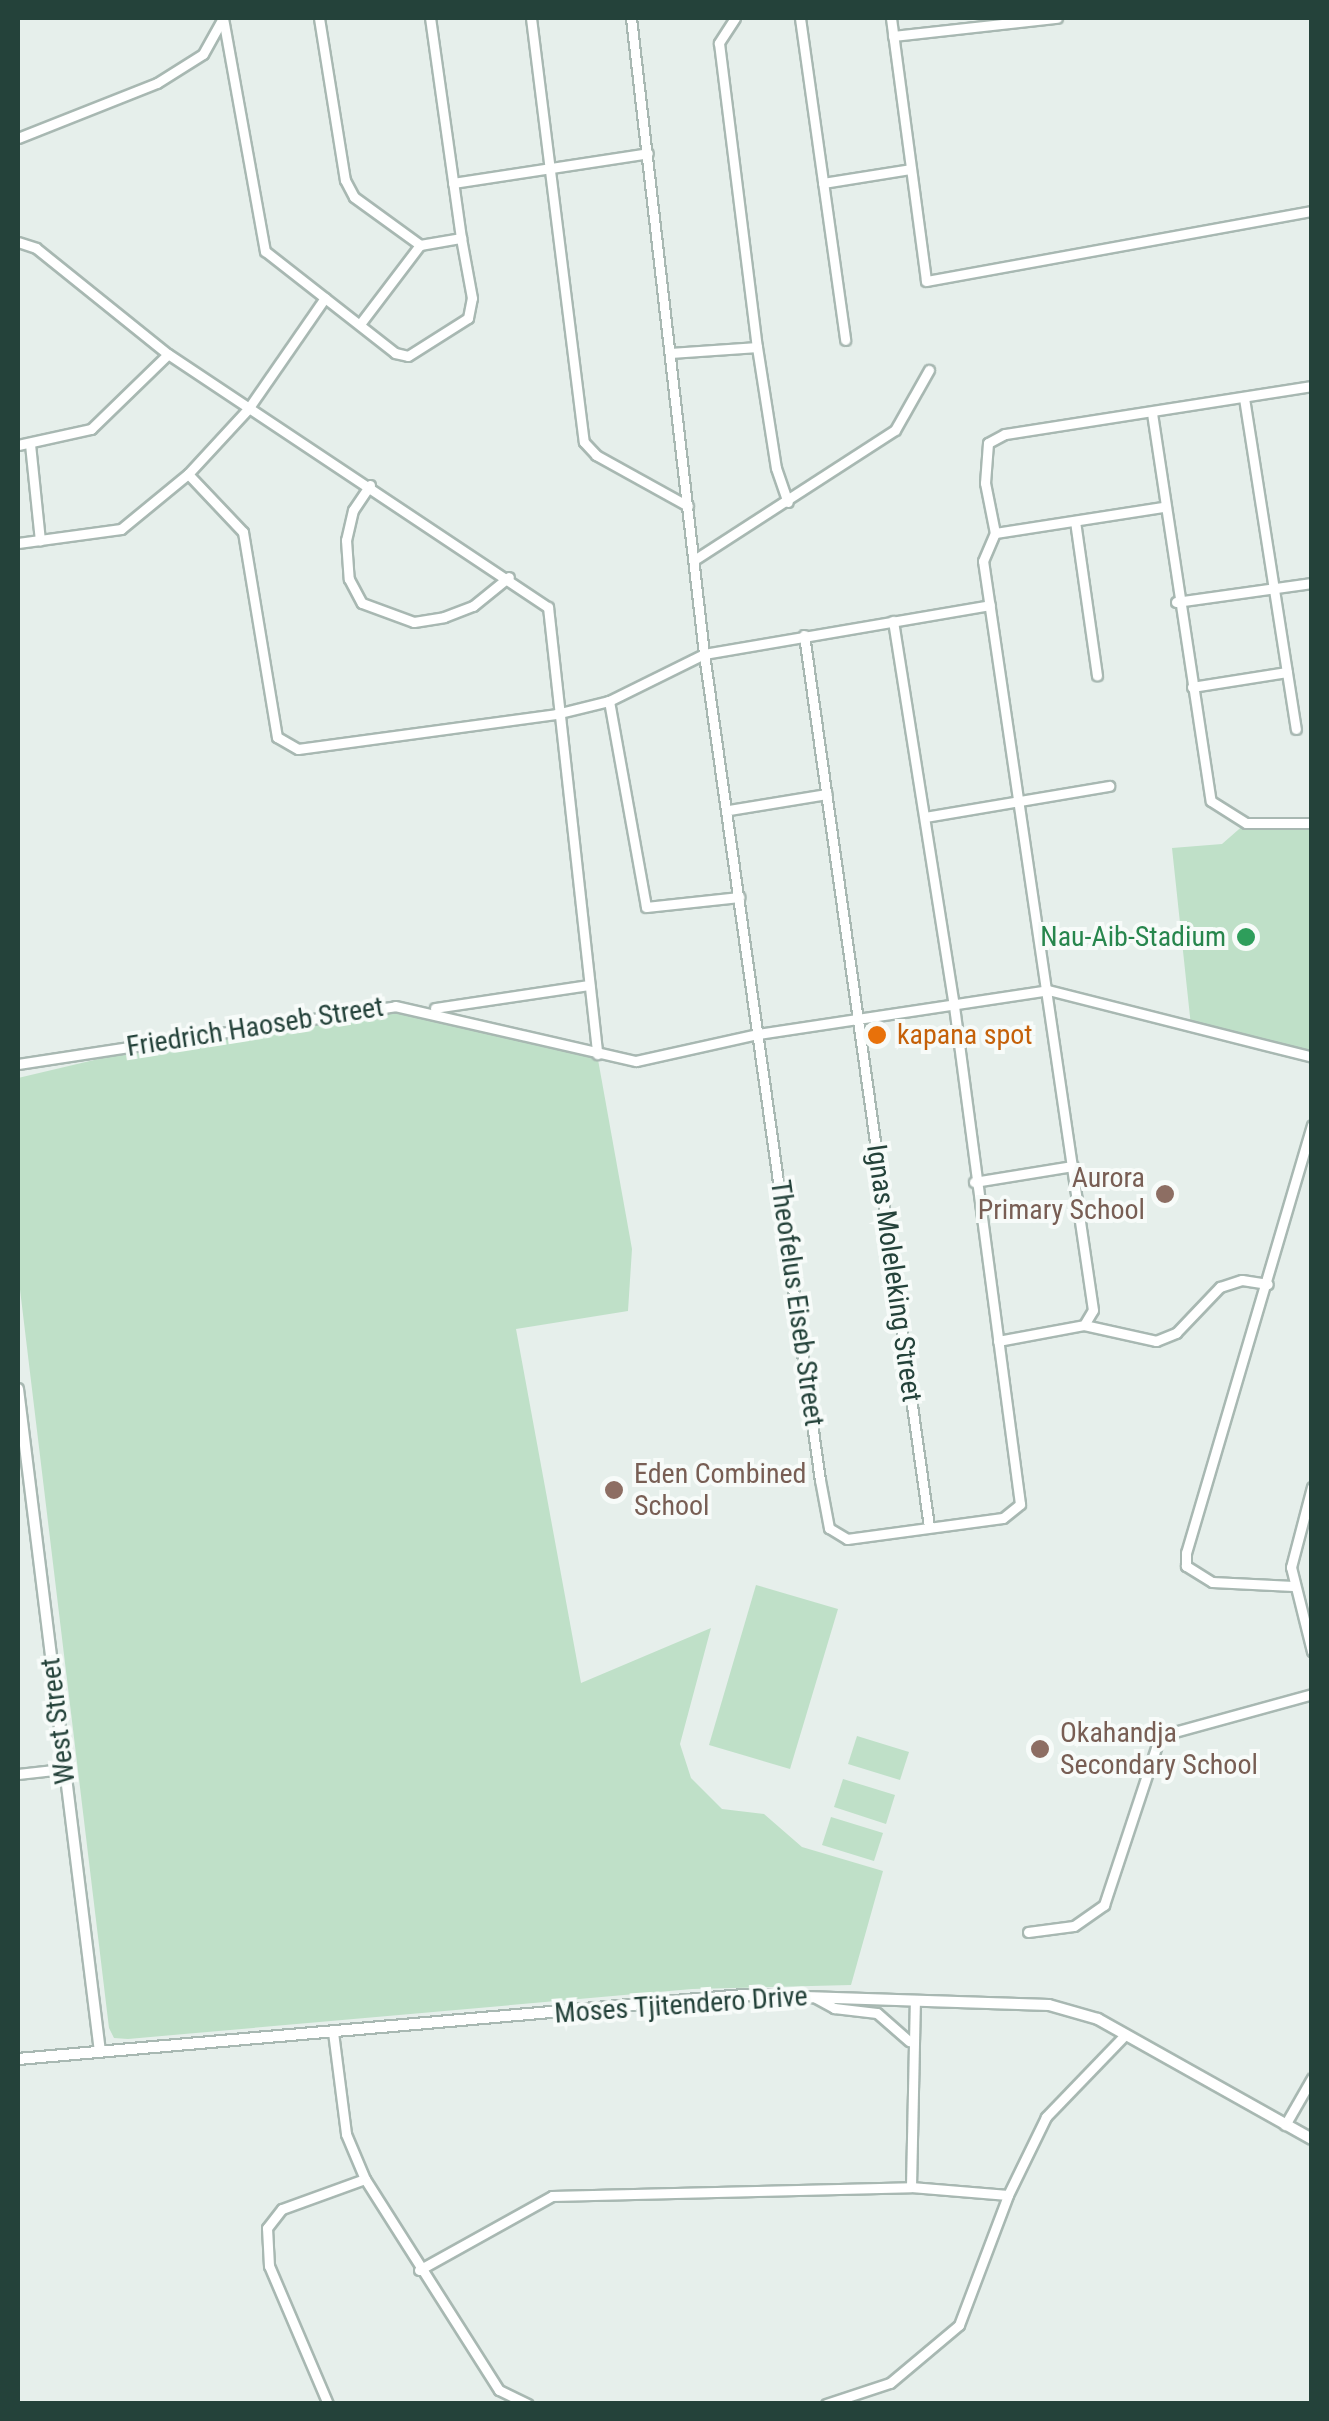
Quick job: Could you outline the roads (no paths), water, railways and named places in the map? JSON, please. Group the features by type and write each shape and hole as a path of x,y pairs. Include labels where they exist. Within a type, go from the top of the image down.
{"street":[{"path":"223,18 258,234 265,251 408,356 468,318 472,298 430,18"},
{"path":"18,138 157,83 203,54 223,18"},
{"path":"320,18 345,180 354,197 420,245"},
{"path":"531,18 584,442 596,456 688,506"},
{"path":"632,18 704,654 758,1034"},
{"path":"735,18 719,43 757,346 776,468 788,502"},
{"path":"800,18 844,340"},
{"path":"891,18 926,281 1312,211"},
{"path":"893,36 1057,18"},
{"path":"453,183 648,154"},
{"path":"823,182 910,169"},
{"path":"360,324 420,245 461,238"},
{"path":"18,242 36,248 168,354 509,577 548,608 556,714 597,1054"},
{"path":"18,543 121,528 188,474 248,409 325,298"},
{"path":"671,353 757,346"},
{"path":"18,445 91,429 168,354"},
{"path":"694,560 895,430 929,370"},
{"path":"1084,1325 1093,1310 1048,990 1015,799 984,561 995,534 984,484 988,443 1005,434 1312,386"},
{"path":"1244,398 1296,729"},
{"path":"1152,414 1176,602 1211,801 1246,823 1312,824"},
{"path":"30,444 40,540"},
{"path":"188,474 243,532 252,554 272,712 286,746 556,714 608,701 704,654 990,605"},
{"path":"370,486 353,510 346,540 349,579 362,604 414,622 444,617 473,606 509,577"},
{"path":"995,534 1163,507"},
{"path":"1074,522 1097,674"},
{"path":"1176,602 1312,583"},
{"name":"Theofelus Eiseb Street","path":"758,1034 829,1528 848,1538 1003,1518 1020,1504 974,1182 954,1006 893,620"},
{"name":"Ignas Moleleking Street","path":"804,636 929,1527"},
{"path":"1192,687 1286,672"},
{"path":"608,701 646,906 738,897"},
{"path":"925,818 1015,799 1108,786"},
{"path":"729,810 827,794"},
{"path":"427,1009 589,985"},
{"name":"Friedrich Haoseb Street","path":"18,1064 316,1015 427,1009 597,1054 661,1060 758,1034 1048,990 1312,1057"},
{"path":"1293,1586 1212,1582 1186,1566 1312,1125"},
{"path":"974,1182 1073,1166"},
{"path":"998,1341 1084,1325 1156,1341 1176,1333 1220,1287 1242,1280 1268,1284"},
{"name":"West Street","path":"18,1389 100,2052"},
{"path":"1312,1487 1291,1567 1312,1651"},
{"path":"1028,1932 1074,1926 1104,1905 1160,1736 1312,1694"},
{"path":"18,1774 64,1770"},
{"path":"810,1994 834,2008 877,2013 910,2042"},
{"name":"Moses Tjitendero Drive","path":"18,2059 810,1994 1049,2005 1098,2019 1312,2140"},
{"path":"911,2187 910,2042 916,2000"},
{"path":"334,2032 346,2134 365,2179 419,2270 499,2390 528,2404"},
{"path":"826,2404 890,2384 959,2325 1008,2196 1046,2117 1125,2036"},
{"path":"1286,2125 1312,2078"},
{"path":"328,2404 269,2266 268,2228 282,2209 365,2179"},
{"path":"419,2270 552,2196 911,2187 1008,2196"}],"place":[{"name":"Nau-Aib-Stadium","path":"1246,937"},
{"name":"kapana spot","path":"877,1035"},
{"name":"Aurora Primary School","path":"1165,1194"},
{"name":"Eden Combined School","path":"614,1490"},
{"name":"Okahandja Secondary School","path":"1040,1749"}]}
